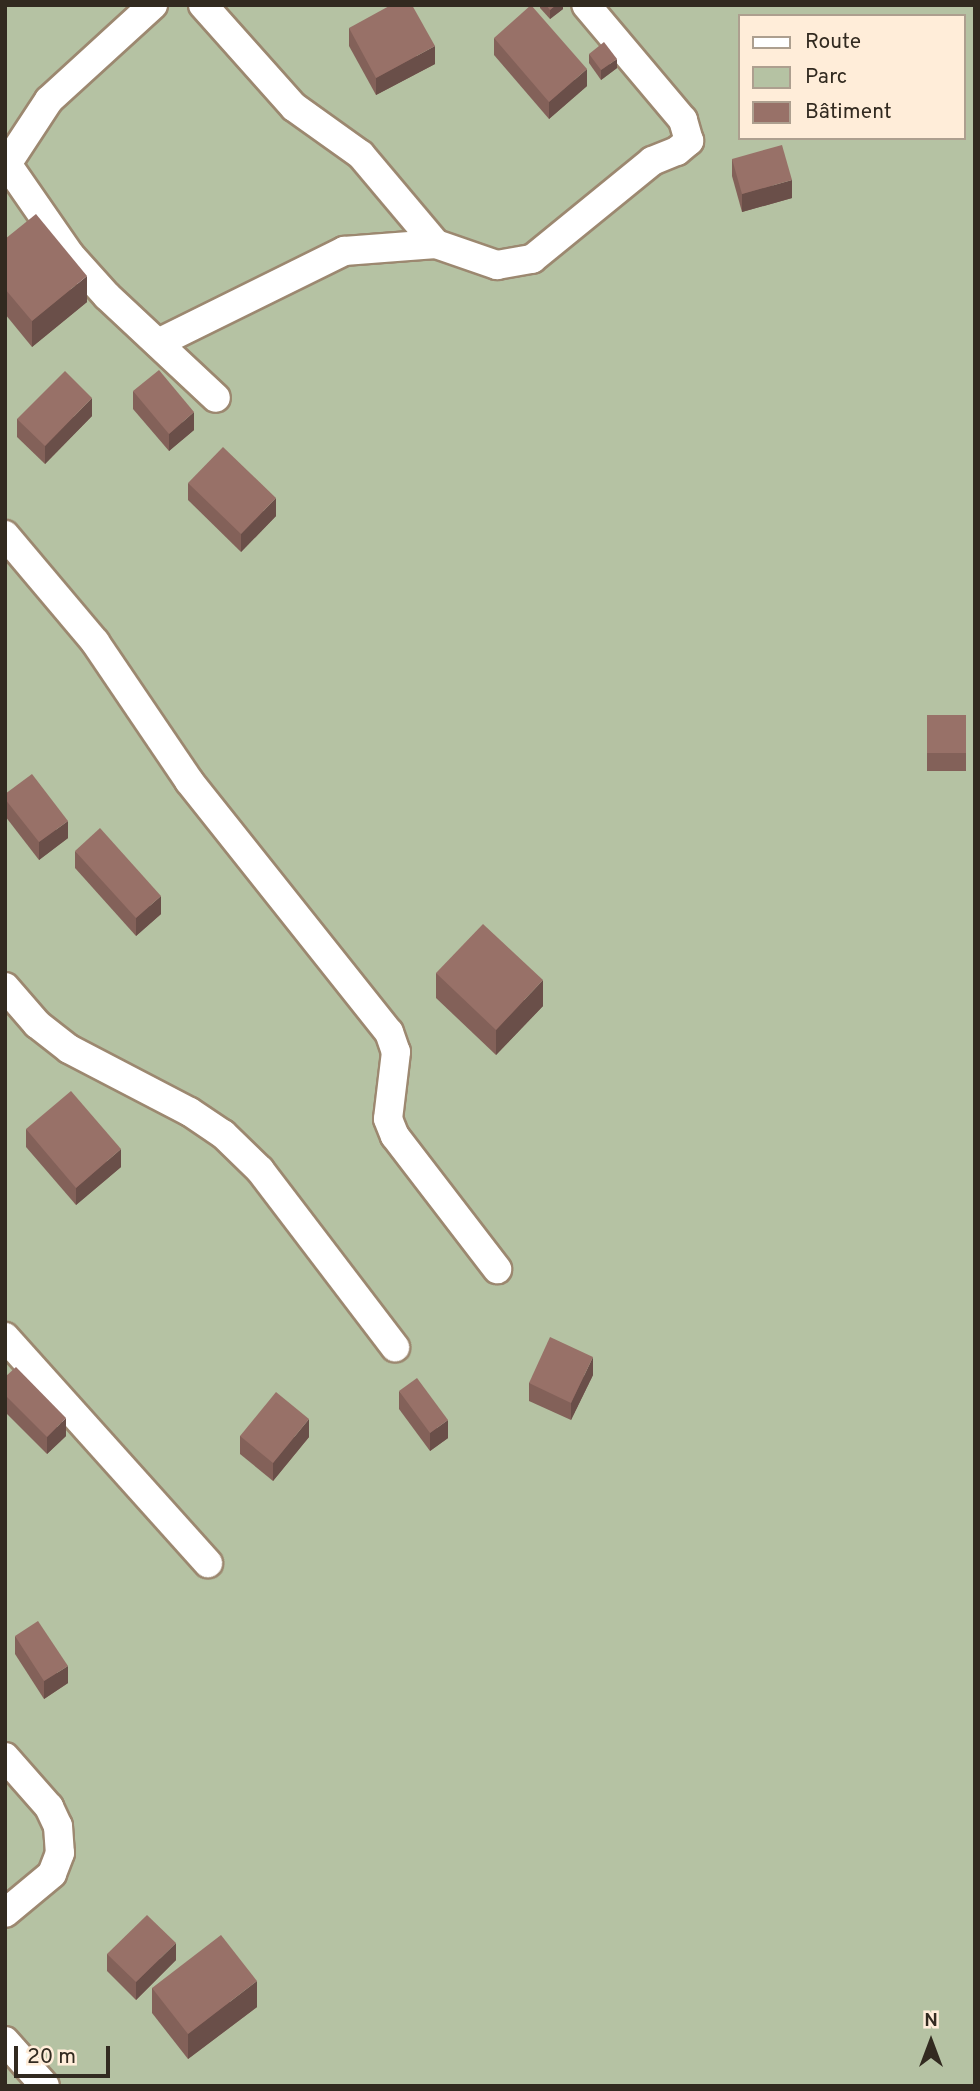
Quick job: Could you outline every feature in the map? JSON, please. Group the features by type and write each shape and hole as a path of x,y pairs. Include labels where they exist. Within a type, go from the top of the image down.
{"street":[{"path":"153,5 49,100 6,164 70,255 216,398"},
{"path":"203,5 295,107 361,155 436,244"},
{"path":"158,343 344,251 436,244 497,265 532,259 652,161 689,141 683,120 598,10"},
{"path":"5,535 95,642 189,781 389,1032 396,1052 388,1119 395,1136 497,1269"},
{"path":"5,987 37,1024 69,1049 190,1112 223,1134 260,1170 395,1348"},
{"path":"5,1337 208,1563"},
{"path":"5,1757 49,1807 58,1826 60,1853 52,1874 5,1913"},
{"path":"5,2041 45,2086"}],"green space":[{"path":"5,5 975,5 975,2086 5,2086"}],"building":[{"path":"391,5 412,5 435,46 376,78 349,28"},
{"path":"531,5 587,69 549,102 494,38"},
{"path":"604,42 617,59 601,70 589,54"},
{"path":"782,145 792,180 742,194 732,159"},
{"path":"36,214 87,276 32,321 5,289 5,239"},
{"path":"159,370 194,412 169,434 133,391"},
{"path":"65,371 92,398 45,446 17,419"},
{"path":"223,447 276,498 241,534 188,483"},
{"path":"927,715 966,715 966,753 927,753"},
{"path":"32,774 68,821 39,842 5,799 5,794"},
{"path":"100,828 161,896 136,918 75,851"},
{"path":"483,924 543,980 496,1030 436,973"},
{"path":"71,1091 121,1149 76,1188 26,1129"},
{"path":"550,1337 593,1357 571,1403 529,1383"},
{"path":"16,1367 66,1418 47,1437 5,1395 5,1377"},
{"path":"417,1378 448,1420 430,1433 399,1391"},
{"path":"276,1392 309,1419 273,1463 240,1436"},
{"path":"38,1621 68,1666 44,1681 15,1636"},
{"path":"147,1915 176,1943 136,1982 107,1954"},
{"path":"221,1935 257,1981 188,2034 152,1988"}]}
